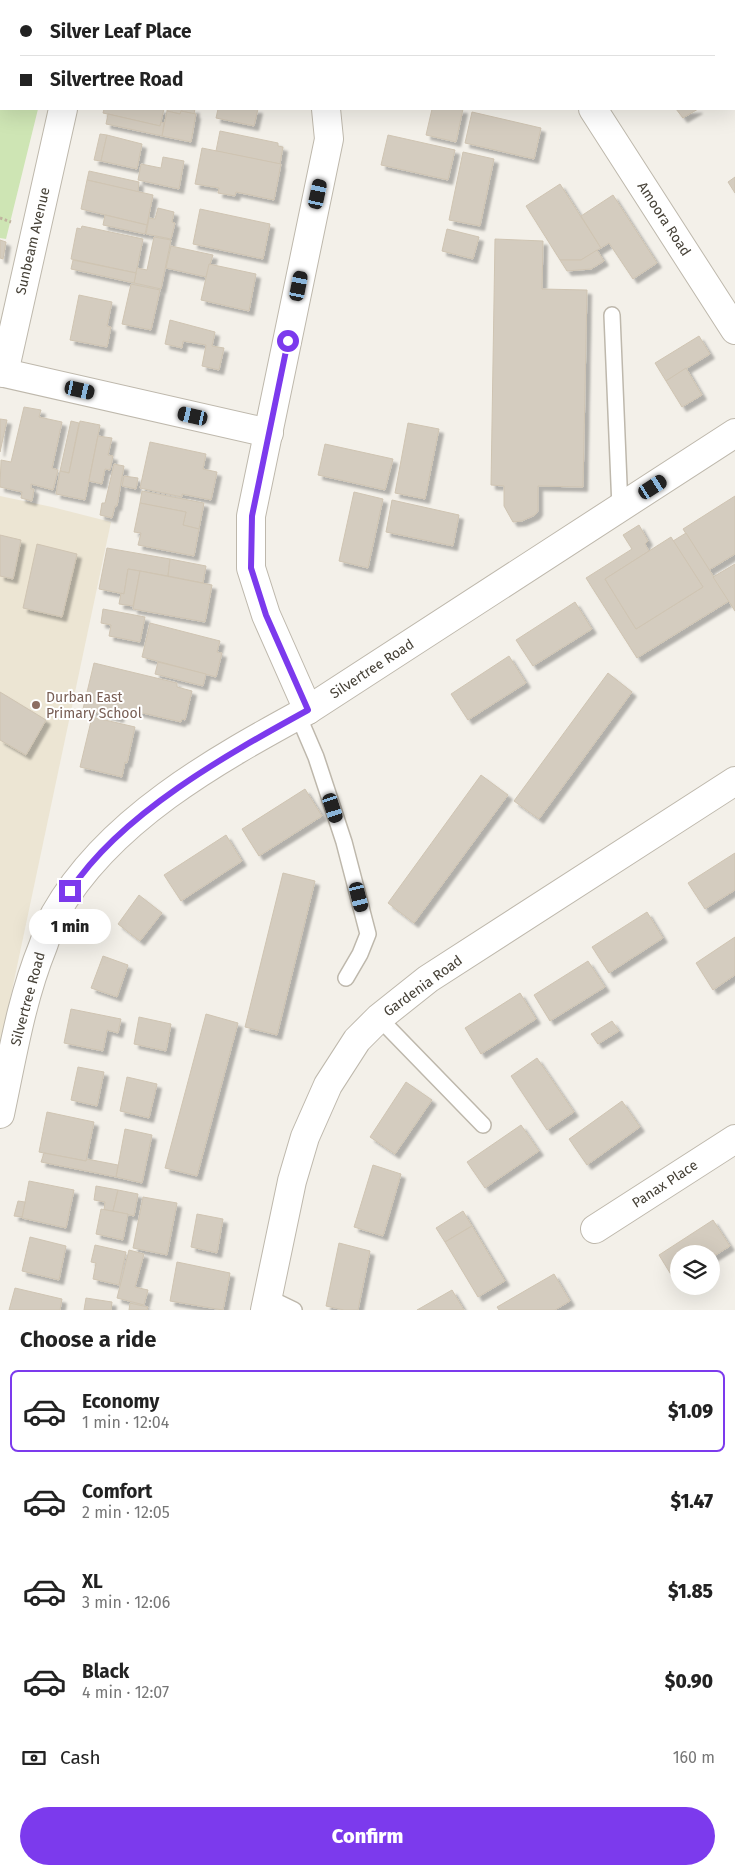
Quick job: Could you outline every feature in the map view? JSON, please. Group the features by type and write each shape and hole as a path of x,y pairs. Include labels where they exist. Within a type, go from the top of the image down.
{"street":[{"name":"Sunbeam Avenue","path":"2,372 63,110"},
{"path":"303,712 266,615 251,568 252,516 329,139 326,110"},
{"name":"Amoora Road","path":"594,110 735,330"},
{"path":"2,372 269,433"},
{"name":"Silvertree Road","path":"0,1114 32,972 55,915 78,879 111,841 160,801 240,748 303,712 735,433"},
{"name":"Gardenia Road","path":"266,1304 292,1182 305,1137 328,1085 357,1040 378,1018 428,979 735,782"},
{"name":"Panax Place","path":"595,1229 735,1140"}],"lane":[{"path":"612,315 620,508"},
{"path":"303,712 344,842 368,934 360,954 346,978"},
{"path":"378,1018 483,1125"},
{"path":"266,1304 294,1310"}],"shaded area":[{"name":"Durban East Primary School","path":"0,496 111,522 0,1047"}],"green space":[{"path":"0,110 38,110 6,239 0,238"}],"building":[{"path":"104,110 164,110 160,126 103,113"},
{"path":"195,110 194,114 181,111 180,114 167,111"},
{"path":"218,110 258,110 254,126 216,118"},
{"path":"432,110 463,110 456,142 426,135"},
{"path":"677,110 696,110 683,118"},
{"path":"167,111 180,114 181,111 196,114 191,142 162,136"},
{"path":"472,112 541,128 534,159 465,143"},
{"path":"108,114 160,126 161,122 164,123 162,136 106,124"},
{"path":"220,131 278,143 278,146 283,147 280,164 216,151"},
{"path":"100,134 107,135 101,161 94,160"},
{"path":"107,135 142,144 137,169 101,161"},
{"path":"388,135 455,150 448,180 381,165"},
{"path":"202,148 281,164 274,200 236,192 235,196 218,193 219,188 195,184"},
{"path":"463,152 494,159 480,226 449,220"},
{"path":"163,157 184,161 179,189 138,180 141,164 161,168"},
{"path":"89,171 139,182 138,192 87,180"},
{"path":"735,177 735,193 728,182"},
{"path":"87,180 153,195 147,225 81,209"},
{"path":"560,184 601,248 581,260 560,260 526,206"},
{"path":"613,195 657,263 633,279 609,243 601,248 581,216"},
{"path":"158,208 174,212 172,222 175,223 171,239 146,234 149,218 155,219"},
{"path":"200,209 270,224 263,259 193,244"},
{"path":"105,215 147,225 145,234 103,225"},
{"path":"82,226 143,239 136,273 71,259 77,228 81,229"},
{"path":"447,229 479,237 473,259 442,251"},
{"path":"154,237 171,240 161,289 134,283 137,268 147,270"},
{"path":"495,239 543,241 542,289 587,290 583,487 538,486 538,511 535,515 522,521 513,522 504,506 504,486 491,485"},
{"path":"0,240 6,242 3,259 0,258"},
{"path":"171,246 213,255 206,277 166,268"},
{"path":"597,250 604,261 591,269 567,271 560,260 581,260"},
{"path":"73,260 136,273 134,283 71,269"},
{"path":"209,264 256,274 249,311 201,300"},
{"path":"131,284 160,290 151,330 122,324"},
{"path":"79,295 112,302 107,326 111,327 107,347 70,340"},
{"path":"170,320 215,332 212,346 224,348 219,370 202,366 206,345 183,341 182,348 165,344"},
{"path":"699,336 710,354 666,381 655,363"},
{"path":"686,368 702,395 682,407 666,381"},
{"path":"24,407 41,410 39,417 62,422 52,468 58,470 53,490 31,484 31,489 34,489 32,501 21,498 22,492 0,487 1,460 11,462"},
{"path":"0,419 7,420 0,452"},
{"path":"71,421 79,423 69,473 60,471"},
{"path":"80,421 100,425 85,500 56,494 60,471 69,473"},
{"path":"408,423 439,429 425,499 395,493"},
{"path":"98,436 112,438 108,455 113,456 110,470 105,469 102,484 89,481"},
{"path":"150,442 206,454 203,469 217,472 211,500 182,494 182,497 140,488"},
{"path":"325,444 393,459 385,490 318,475"},
{"path":"114,464 124,466 117,506 115,506 112,518 100,515 102,503 105,503"},
{"path":"124,476 138,478 136,489 122,486"},
{"path":"142,491 204,503 199,529 183,525 186,512 140,503"},
{"path":"354,492 383,499 368,568 339,561"},
{"path":"735,496 735,554 709,570 683,529"},
{"path":"392,500 459,515 453,546 386,532"},
{"path":"140,503 186,512 183,525 199,529 194,556 138,545 141,533 134,532"},
{"path":"639,525 648,541 645,544 649,551 605,579 636,629 703,587 673,541 686,533 729,601 637,658 586,578 632,549 623,535"},
{"path":"0,535 21,540 13,579 0,576"},
{"path":"671,537 703,587 636,629 605,579"},
{"path":"37,544 77,554 62,617 23,608"},
{"path":"107,548 170,559 168,576 128,569 124,594 99,589"},
{"path":"170,559 206,566 203,583 168,576"},
{"path":"735,564 735,611 713,577"},
{"path":"128,569 140,571 133,606 119,604 121,593 124,594"},
{"path":"140,571 212,585 205,622 133,609"},
{"path":"575,602 592,629 533,666 516,640"},
{"path":"103,609 145,617 140,642 109,636 111,625 101,623"},
{"path":"150,623 220,641 217,652 222,653 216,677 142,657"},
{"path":"509,656 526,683 468,720 451,694"},
{"path":"158,662 206,674 203,686 155,674"},
{"path":"94,663 177,683 177,687 192,691 185,720 182,719 181,722 121,708 119,718 83,709"},
{"path":"608,673 632,692 539,819 514,801"},
{"path":"0,692 46,720 26,755 0,740"},
{"path":"92,717 135,727 122,777 80,767"},
{"path":"481,775 508,795 414,923 388,903"},
{"path":"305,789 322,816 259,856 242,829"},
{"path":"226,835 242,861 181,901 164,875"},
{"path":"735,853 735,890 705,909 688,883"},
{"path":"283,873 315,881 277,1035 245,1027"},
{"path":"139,895 162,913 140,941 118,924"},
{"path":"647,912 663,938 609,973 592,947"},
{"path":"735,937 735,975 713,990 696,963"},
{"path":"103,956 128,965 117,997 91,988"},
{"path":"588,961 605,987 550,1021 534,995"},
{"path":"520,993 536,1019 481,1054 465,1028"},
{"path":"71,1009 121,1019 118,1033 107,1030 103,1051 64,1043"},
{"path":"206,1014 238,1023 197,1176 165,1168"},
{"path":"139,1017 171,1024 166,1051 134,1044"},
{"path":"612,1021 619,1031 598,1044 591,1034"},
{"path":"537,1058 574,1112 547,1130 511,1076"},
{"path":"78,1067 104,1072 97,1106 71,1100"},
{"path":"127,1077 157,1084 149,1118 120,1111"},
{"path":"406,1082 432,1100 395,1154 370,1137"},
{"path":"622,1101 640,1127 587,1165 569,1139"},
{"path":"47,1112 94,1122 86,1161 39,1152"},
{"path":"521,1125 539,1151 485,1188 467,1162"},
{"path":"125,1129 152,1135 142,1183 116,1177"},
{"path":"44,1153 118,1165 116,1177 41,1162"},
{"path":"373,1165 401,1174 383,1236 354,1227"},
{"path":"29,1181 74,1190 66,1228 22,1218"},
{"path":"96,1186 118,1190 113,1211 104,1210 105,1202 94,1200"},
{"path":"118,1190 138,1194 134,1216 113,1211"},
{"path":"143,1197 177,1203 167,1255 133,1248"},
{"path":"18,1201 25,1202 22,1217 14,1216"},
{"path":"101,1209 128,1214 123,1240 96,1234"},
{"path":"463,1211 472,1226 445,1242 436,1228"},
{"path":"197,1214 223,1219 217,1253 191,1247"},
{"path":"713,1220 730,1246 720,1252 720,1245 674,1245"},
{"path":"472,1226 505,1281 478,1297 445,1242"},
{"path":"30,1237 66,1246 59,1280 22,1271"},
{"path":"339,1243 370,1251 358,1310 344,1310 326,1306"},
{"path":"95,1245 126,1252 119,1285 93,1279 96,1263 91,1262"},
{"path":"670,1248 670,1273 659,1255"},
{"path":"129,1250 144,1254 135,1287 148,1290 144,1305 117,1298"},
{"path":"177,1262 230,1273 223,1310 170,1301"},
{"path":"554,1274 570,1301 555,1310 499,1310 497,1307"},
{"path":"15,1288 62,1299 60,1310 9,1310"},
{"path":"452,1290 464,1310 417,1310"},
{"path":"86,1298 112,1302 111,1310 84,1310"},
{"path":"130,1303 148,1307 147,1310 129,1310"}],"place":[{"name":"Durban East Primary School","path":"36,705"}],"route":[{"path":"70,891 111,841 160,801 240,748 308,710 266,615 251,568 252,516 288,341"}]}
